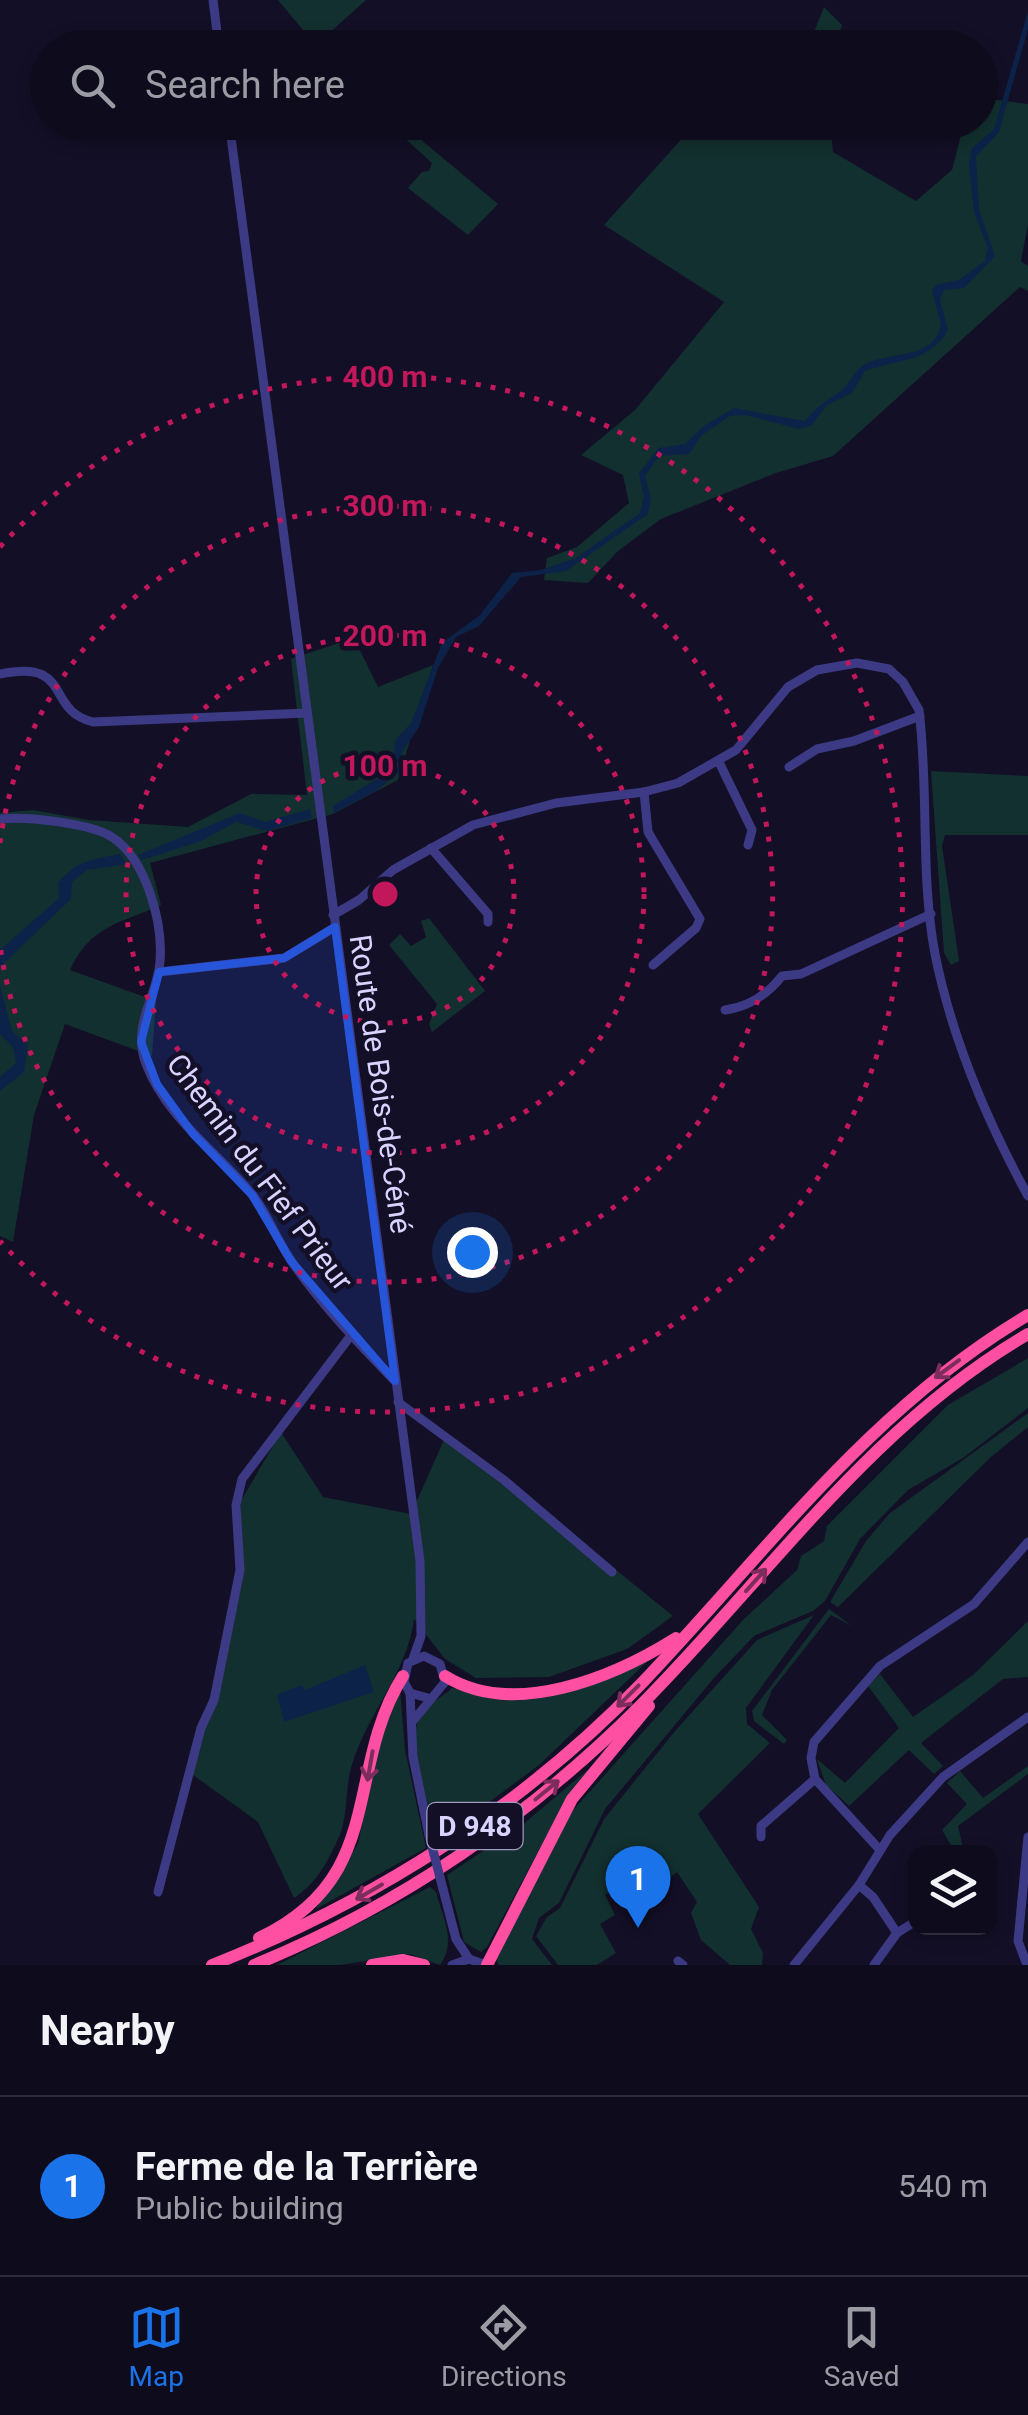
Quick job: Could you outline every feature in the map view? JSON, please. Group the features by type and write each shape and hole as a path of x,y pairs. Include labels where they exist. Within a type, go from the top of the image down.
{"highway":[{"name":"D 948","path":"211,1965 337,1910 490,1815 595,1728 879,1426 941,1374 1028,1316"},
{"name":"D 948","path":"254,1965 363,1913 492,1832 607,1738 892,1436 968,1374 1028,1334"},
{"path":"445,1676 472,1690 527,1693 618,1670 695,1625"},
{"path":"487,1965 572,1799 691,1652"},
{"path":"211,1965 222,1953 292,1918 338,1868 361,1819 382,1715 403,1676"},
{"path":"372,1965 403,1960 424,1965"}],"street":[{"path":"213,0 217,30"},
{"name":"Route de Bois-de-Céné","path":"231,140 420,1561 421,1636"},
{"path":"333,915 431,848 473,826 556,802 644,792 678,783 719,762 744,743 796,680 832,666 857,662 888,669 903,682 920,716 936,954 974,1082 1028,1196"},
{"path":"0,674 39,671 50,678 74,714 93,722 306,713"},
{"path":"789,767 817,749 854,741 920,716"},
{"path":"719,762 752,830 748,844"},
{"path":"644,792 648,832 700,919 696,928 653,965"},
{"name":"Chemin du Fief Prieur","path":"0,819 17,817 102,833 132,858 159,926 159,972 144,1018 141,1042 146,1064 192,1134 252,1195 292,1261 395,1381"},
{"path":"431,848 488,914 488,922"},
{"path":"725,1010 740,1008 772,988 782,976 801,974 931,914"},
{"path":"159,972 284,958 335,927"},
{"path":"158,1892 201,1728 214,1700 240,1570 236,1504 242,1479 352,1334"},
{"path":"398,1402 504,1480 612,1572"},
{"path":"880,1850 816,1779 811,1752 821,1730 880,1666 974,1604 1028,1542"},
{"path":"412,1722 428,1698 438,1692 445,1676 440,1664 429,1656 421,1636"},
{"path":"421,1636 403,1676 410,1693 415,1769 456,1939 469,1959"},
{"path":"413,1659 429,1656"},
{"path":"410,1693 428,1698"},
{"path":"794,1965 859,1885 880,1850 951,1769 1028,1717"},
{"path":"761,1838 761,1826 816,1779"},
{"path":"1027,1965 1018,1940 1028,1837"},
{"path":"859,1885 897,1933"},
{"path":"874,1965 897,1933 908,1926"},
{"path":"456,1939 452,1965 469,1959 487,1965"}],"highlighted area":[{"path":"335,927 395,1381 291,1261 252,1195 193,1134 157,1084 141,1042 159,972 284,958"}],"green space":[{"path":"278,0 366,0 333,30 303,30"},
{"path":"824,7 842,25 840,30 815,30"},
{"path":"998,100 1028,104 1028,224 1021,261 1028,266 1028,291 1020,287 833,456 776,473 661,519 618,551 588,583 544,580 547,558 577,547 629,503 623,475 581,455 635,410 724,302 604,225 681,140 832,140 833,152 916,201 952,170 960,140 998,140"},
{"path":"407,140 421,140 498,204 468,235 408,188 422,172 429,171 432,163"},
{"path":"354,638 378,687 433,665 398,780 333,814 150,863 161,905 97,935 70,970 156,1001 152,1056 65,1024 34,1115 13,1242 0,1236 0,813 33,810 89,820 188,827 251,794 307,795 291,659"},
{"path":"931,771 1028,776 1028,835 945,835 942,846 959,961 951,965 944,953"},
{"path":"429,918 485,991 432,1032 429,1024 437,1004 389,945 400,934 411,946 426,937 421,921"},
{"path":"1028,1358 1028,1408 963,1458 908,1490 860,1539 825,1601 813,1611 754,1636 605,1809 559,1903 539,1918 532,1939 552,1965 499,1965 496,1960 567,1817 743,1620 797,1570 801,1556 824,1541 827,1526 948,1405"},
{"path":"1028,1413 1028,1427 991,1457 838,1607 830,1602 866,1541 890,1513"},
{"path":"281,1432 323,1497 411,1514 447,1433 673,1616 627,1649 549,1677 476,1678 445,1659 414,1619 403,1658 351,1768 339,1837 315,1879 294,1898 258,1822 189,1772 240,1593 241,1501"},
{"path":"829,1609 852,1626 831,1615 772,1690 762,1715 787,1740 784,1744 754,1721 752,1711"},
{"path":"814,1615 746,1708 747,1724 770,1743 698,1814 759,1907 751,1929 763,1953 762,1965 730,1965 701,1940 691,1913 697,1902 677,1872 654,1890 638,1873 605,1895 615,1915 600,1924 616,1953 597,1965 558,1965 536,1936 547,1917 560,1908 604,1819 675,1731 757,1640"},
{"path":"1028,1621 1028,1677 1003,1679 921,1743 943,1766 934,1774 909,1750 849,1806 826,1785 817,1759 845,1783 899,1728 868,1686 880,1674 913,1717 973,1675"},
{"path":"652,1657 539,1765 437,1841 416,1746 418,1720 428,1706 452,1688 517,1698"},
{"path":"400,1689 405,1750 426,1848 316,1909 358,1844 380,1737"},
{"path":"1028,1766 1028,1774 958,1826 962,1845 951,1845 942,1830 967,1804 947,1783 960,1771 983,1798"},
{"path":"591,1767 571,1790 487,1947 481,1952 464,1942 447,1875 521,1826"},
{"path":"430,1887 436,1892 447,1930 448,1948 440,1965 410,1954 340,1965 277,1965"}],"water":[{"path":"1028,11 1028,29 998,133 998,115"},
{"path":"981,140 992,140 976,157 979,210 995,256 964,288 944,290 940,300 948,330 940,341 912,358 865,371 852,393 827,405 812,425 799,429 746,415 730,416 702,435 689,454 659,456 645,476 651,499 648,514 566,571 521,577 479,626 456,637 438,668 419,727 402,752 404,768 376,791 333,813 333,806 393,769 395,741 411,723 442,643 480,615 512,573 541,570 576,558 640,513 644,496 639,473 659,448 685,444 704,426 734,408 805,421 844,388 861,367 929,345 941,324 932,292 935,285 959,280 985,261 988,248 974,212 969,164 972,148"},
{"path":"310,809 312,818 267,831 236,822 201,841 142,860 138,855 240,813 265,822"},
{"path":"120,854 127,864 87,870 72,882 71,899 0,967 0,950 59,898 58,883 65,875 86,862"},
{"path":"0,986 12,1031 28,1045 24,1072 0,1091 0,1077 16,1063 13,1047 0,1034"},
{"path":"365,1665 374,1692 284,1722 277,1695 301,1685 305,1690"}],"place":[{"name":"Ferme de la Terrière","path":"638,1928"}]}
